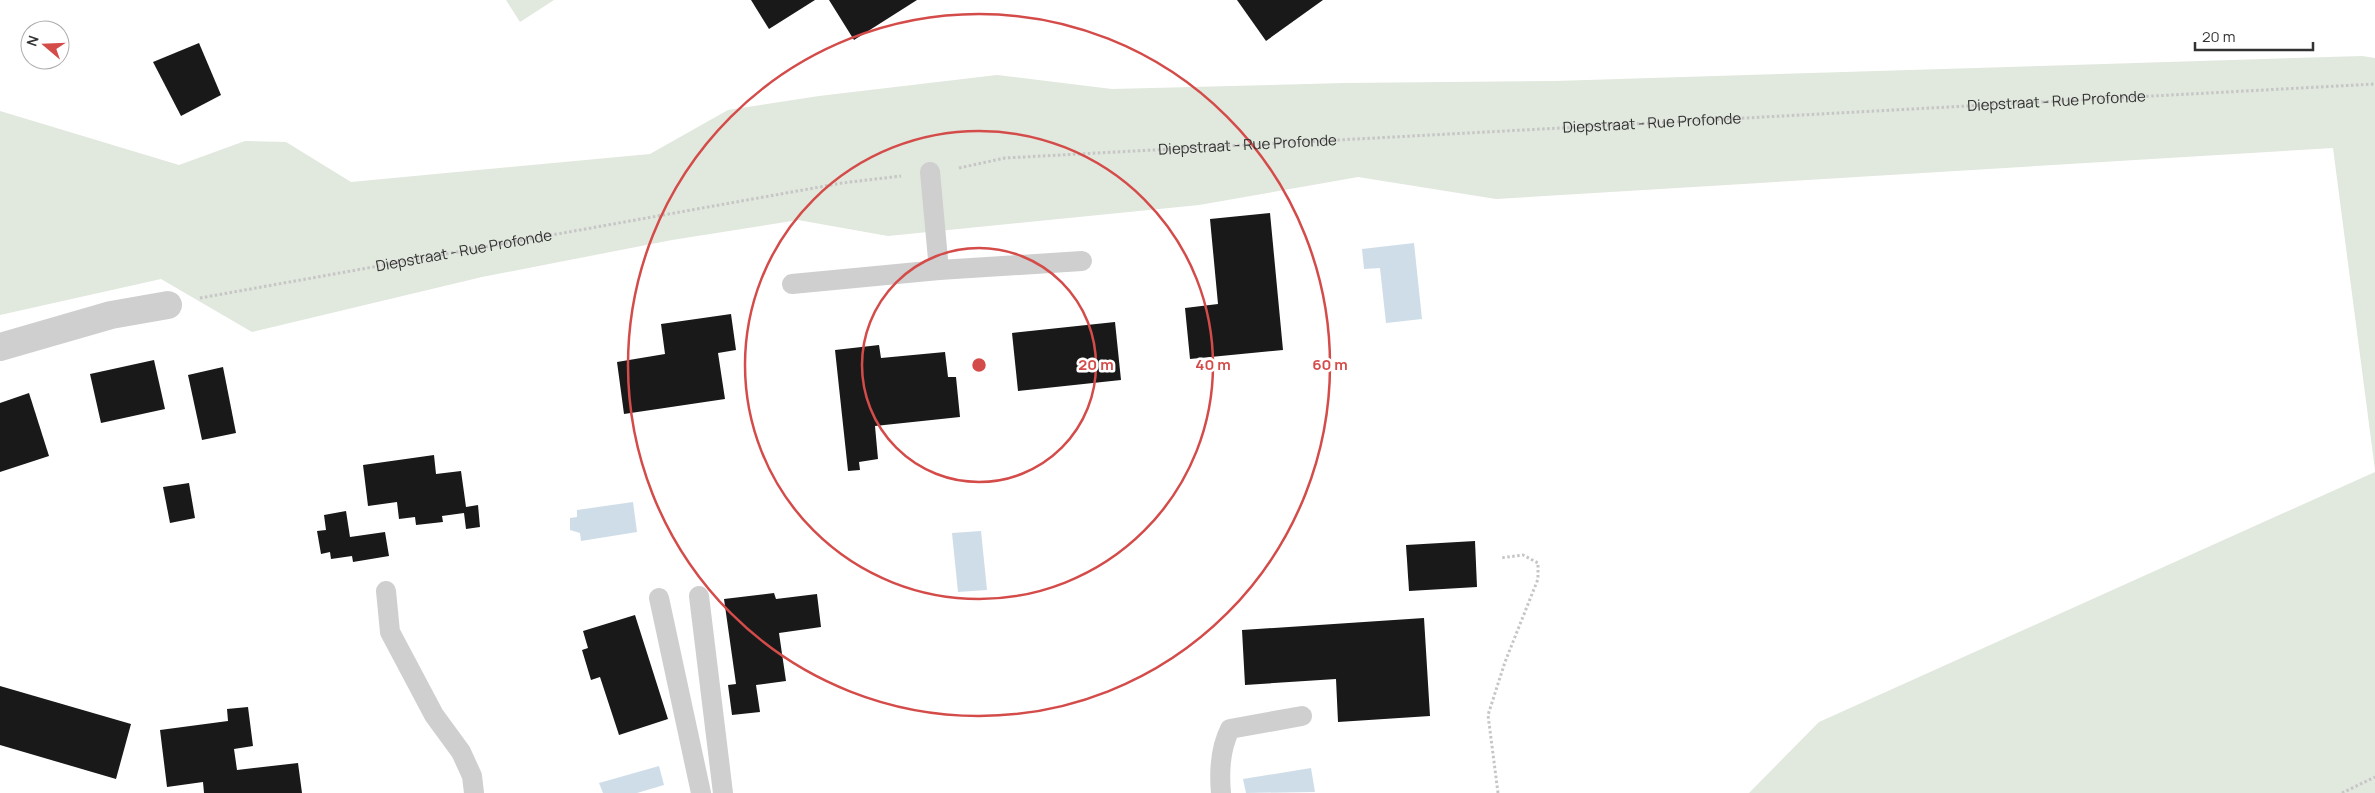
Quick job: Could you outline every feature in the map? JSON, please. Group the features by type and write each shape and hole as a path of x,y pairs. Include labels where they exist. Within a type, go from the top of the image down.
{"street":[{"path":"0,347 111,315 168,305"}],"lane":[{"path":"930,172 939,270"},
{"path":"792,284 939,270 1082,262"},
{"path":"386,591 390,632 434,715 461,752 472,776 474,793"},
{"path":"699,596 723,793"},
{"path":"659,598 701,793"},
{"path":"1221,793 1220,776 1223,742 1230,729 1302,716"}],"path":[{"name":"Diepstraat - Rue Profonde","path":"168,305 842,183 930,172 1005,158 2375,84"},
{"path":"1498,793 1488,715 1505,662 1538,579 1538,563 1523,555 1500,558"},
{"path":"2342,793 2375,777"}],"shaded area":[{"path":"506,0 554,0 520,22"},
{"path":"2362,56 2375,58 2375,470 2333,148 1496,199 1358,177 1199,205 888,236 798,220 672,240 482,277 252,332 161,279 0,315 0,111 179,165 245,141 286,142 351,182 650,154 728,110 819,96 997,75 1112,89 1345,83 1555,81"},
{"path":"1414,243 1422,319 1386,323 1380,268 1364,269 1362,249"},
{"path":"2375,472 2375,793 1749,793 1819,722"},
{"path":"633,502 637,532 581,541 580,533 570,530 570,518 577,517 577,510"},
{"path":"981,531 987,590 958,592 952,533"},
{"path":"659,766 664,785 637,793 603,793 599,783"},
{"path":"1311,768 1315,792 1246,793 1243,779"}],"building":[{"path":"751,0 815,0 769,29"},
{"path":"829,0 917,0 854,40"},
{"path":"1237,0 1323,0 1266,41"},
{"path":"199,43 221,95 181,116 153,62"},
{"path":"1270,213 1283,350 1190,359 1185,308 1218,304 1210,219"},
{"path":"731,314 736,350 718,353 725,399 624,414 617,362 665,354 661,324"},
{"path":"1115,322 1121,380 1018,391 1012,333"},
{"path":"879,345 881,358 945,352 948,377 956,377 960,417 875,426 878,459 859,462 860,470 848,471 835,350"},
{"path":"154,360 165,409 101,423 90,374"},
{"path":"223,367 236,433 202,440 188,375"},
{"path":"29,393 49,456 0,472 0,403"},
{"path":"434,455 436,474 461,471 466,507 478,505 480,527 466,529 464,513 442,516 443,522 416,525 415,517 399,519 397,502 368,506 363,465"},
{"path":"189,483 195,518 170,523 163,487"},
{"path":"346,511 350,537 385,532 389,556 353,562 352,556 331,559 330,552 321,554 317,531 326,530 324,515"},
{"path":"1475,541 1477,587 1409,591 1406,545"},
{"path":"774,593 776,599 817,594 821,627 779,633 786,681 756,685 760,712 732,715 728,685 736,684 724,599"},
{"path":"635,615 668,719 619,735 600,677 591,680 582,650 588,648 583,631"},
{"path":"1424,618 1430,716 1338,722 1336,679 1245,685 1242,630"},
{"path":"0,686 131,724 116,779 0,745"},
{"path":"248,707 253,746 234,749 237,770 298,763 302,793 204,793 203,782 167,787 160,730 228,721 227,709"}]}
